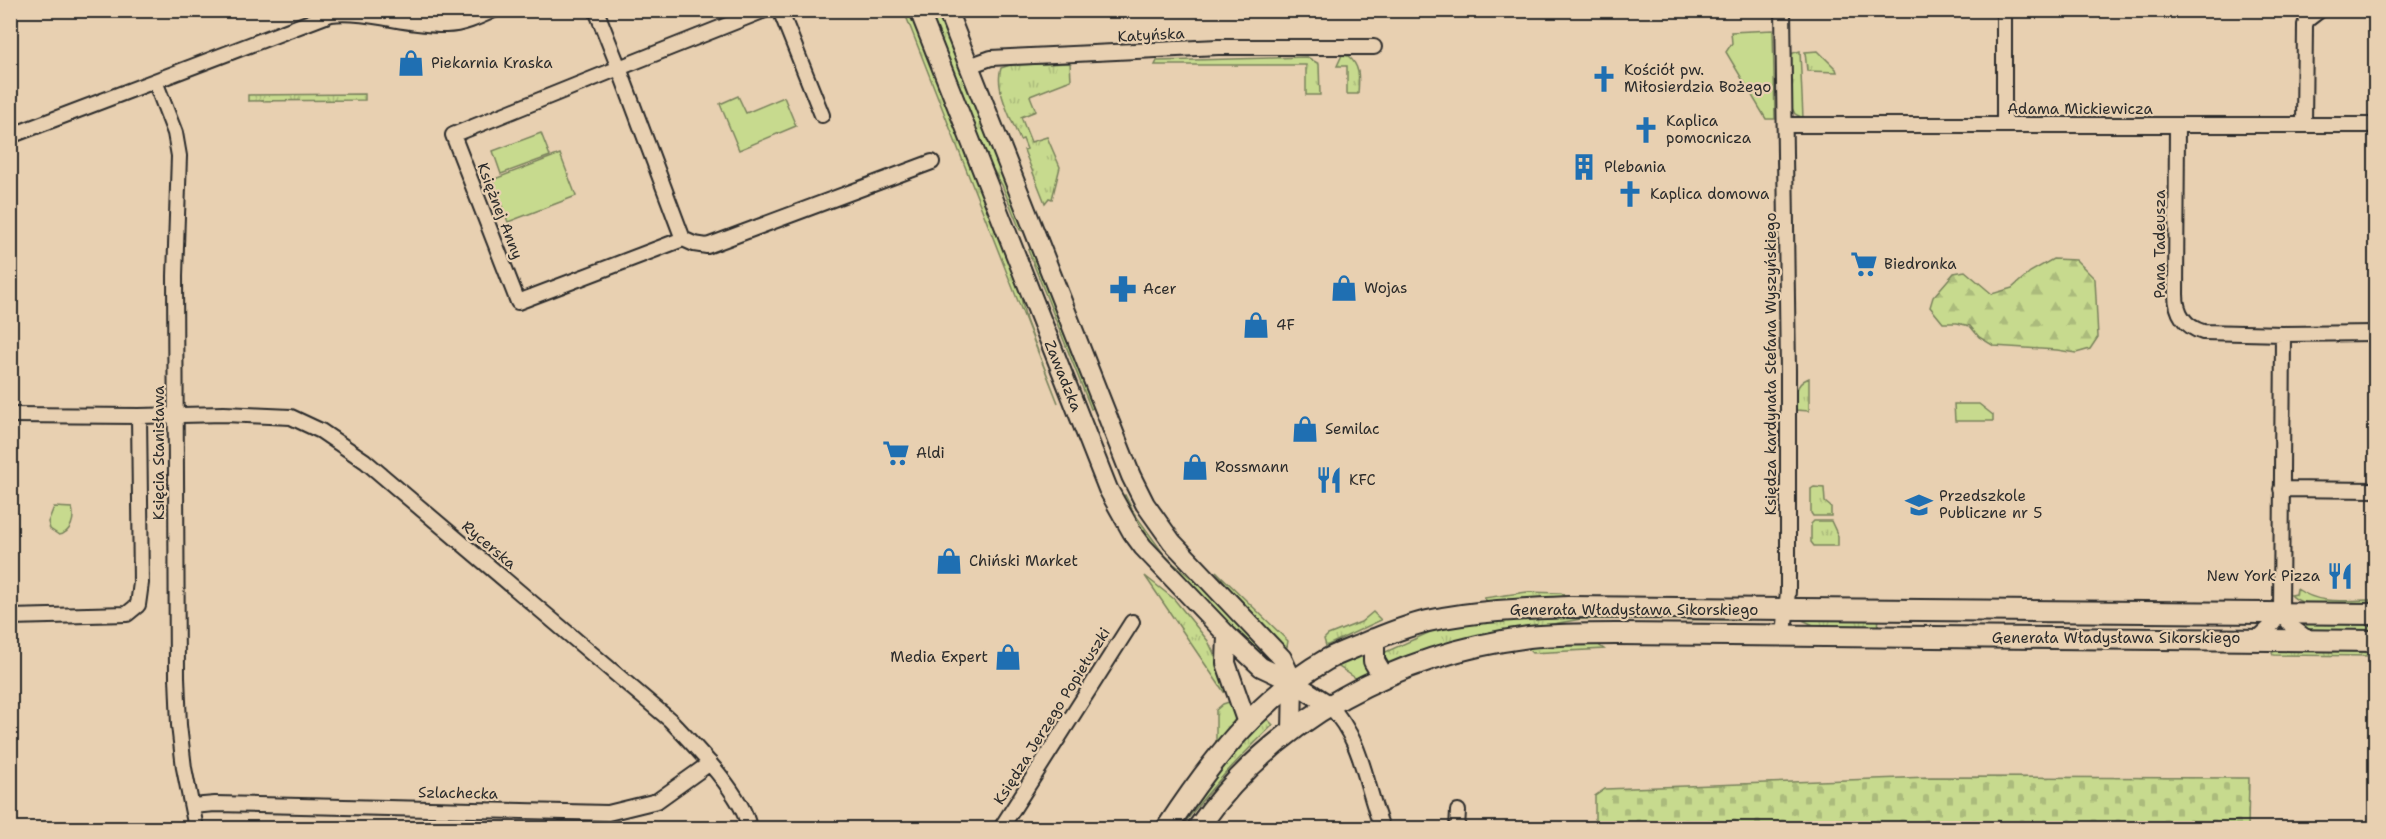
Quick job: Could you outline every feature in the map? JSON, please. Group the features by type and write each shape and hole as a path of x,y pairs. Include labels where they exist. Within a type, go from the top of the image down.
{"main road":[{"name":"Generała Władysława Sikorskiego","path":"1167,828 1220,753 1247,723 1293,682 1327,660 1374,639 1426,622 1497,611 1569,607 2376,614"},
{"name":"Generała Władysława Sikorskiego","path":"1198,828 1249,769 1292,731 1329,705 1383,676 1414,663 1464,649 1530,637 1616,633 2376,641"},
{"path":"1374,639 1374,661 1383,676"}],"street":[{"path":"10,136 331,14 350,13 444,25 463,22 494,10"},
{"path":"596,10 683,239 700,246 707,246 932,162"},
{"name":"Księżnej Anny","path":"683,239 518,302 453,135 765,10"},
{"path":"780,10 822,115"},
{"name":"Zawadzka","path":"919,10 1108,489 1132,532 1143,548 1261,667 1293,682 1329,705 1343,720 1356,744 1382,828"},
{"name":"Zawadzka","path":"947,10 1131,476 1145,504 1172,542 1282,658 1293,682 1292,731"},
{"name":"Księdza kardynała Stefana Wyszyńskiego","path":"1783,10 1788,227 1788,609"},
{"path":"2004,10 2004,125"},
{"path":"2304,125 2305,25 2307,20 2320,10"},
{"name":"Katyńska","path":"969,66 991,58 1218,47 1374,47"},
{"name":"Księcia Stanisława","path":"155,81 175,133 179,156 175,276 177,678 184,768 196,828"},
{"name":"Adama Mickiewicza","path":"1785,125 2376,125"},
{"name":"Pana Tadeusza","path":"2177,125 2176,294 2181,316 2193,329 2203,332 2283,334 2376,333"},
{"path":"2256,640 2281,613 2283,334"},
{"name":"Rycerska","path":"10,416 224,414 291,417 321,431 365,461 670,720 710,763 748,818 749,828"},
{"path":"10,616 127,614 138,605 141,583 139,416"},
{"path":"2281,489 2376,490"},
{"path":"1784,636 1788,609"},
{"path":"1886,636 1889,610"},
{"path":"2281,613 2292,627 2310,640"},
{"name":"Księdza Jerzego Popiełuszki","path":"1001,828 1132,622"},
{"path":"1227,635 1226,663 1247,723"},
{"name":"Szlachecka","path":"192,806 215,804 608,813 657,801 710,763"},
{"path":"1457,828 1458,811"}],"green space":[{"path":"904,11 911,11 1018,284 1026,320 1058,403"},
{"path":"927,11 935,11 946,31 1026,232 1020,230 1002,185 981,149"},
{"path":"1773,30 1775,119 1766,119 1726,52 1732,43 1731,32"},
{"path":"1800,51 1803,118 1795,114 1791,106 1790,54"},
{"path":"1818,51 1837,72 1807,71 1805,52"},
{"path":"1342,55 1348,56 1357,68 1358,94 1347,94 1347,66 1337,66"},
{"path":"1307,57 1319,64 1320,95 1306,95 1306,65 1155,65 1157,61"},
{"path":"1070,63 1071,80 1030,96 1036,111 1021,117 1031,142 1047,137 1060,167 1052,199 1049,198 1045,203 1024,150 1027,149 1023,139 1020,140 1005,104 999,76 1001,68 1010,65"},
{"path":"365,94 365,100 248,101 248,95"},
{"path":"738,96 746,113 784,97 796,126 739,150 720,104"},
{"path":"541,133 550,156 501,174 493,151"},
{"path":"560,154 576,196 508,222 492,180"},
{"path":"1033,248 1095,407 1091,409 1028,250"},
{"path":"2053,259 2076,260 2095,279 2098,337 2090,349 2076,353 1994,346 1979,337 1970,326 1943,323 1930,307 1933,297 1954,273 1965,271 1992,294 2012,288 2030,272"},
{"path":"1809,378 1809,411 1796,410 1798,387"},
{"path":"1954,404 1979,404 1993,415 1993,421 1955,421"},
{"path":"1824,488 1825,502 1831,507 1831,516 1813,516 1811,513 1811,489"},
{"path":"1125,495 1134,513 1163,553 1205,589 1274,659 1267,665 1143,534 1121,497"},
{"path":"54,507 72,508 72,521 63,534 59,535 50,529 48,522"},
{"path":"1814,521 1831,521 1838,536 1838,546 1814,546 1811,542 1811,524"},
{"path":"1216,571 1288,641 1286,648 1233,593"},
{"path":"1145,576 1174,599 1208,641 1231,689 1224,692"},
{"path":"2297,589 2323,600 2370,600 2367,605 2315,605 2297,600 2291,595 2296,594"},
{"path":"1527,592 1565,595 1562,598 1489,603 1484,598"},
{"path":"1373,612 1381,620 1326,646 1324,639 1328,635 1361,622"},
{"path":"1569,616 1749,616 1749,620 1581,619 1491,635 1387,665 1379,655 1439,628 1471,622"},
{"path":"1802,617 1879,618 1878,628 1816,626 1802,620"},
{"path":"2297,621 2375,621 2375,632 2325,633 2305,628"},
{"path":"1594,642 1604,649 1532,653 1528,649 1531,645"},
{"path":"2277,649 2370,649 2375,656 2273,655 2272,653"},
{"path":"1368,650 1373,672 1357,679 1336,665"},
{"path":"1235,700 1233,725 1216,745 1216,710 1223,704"},
{"path":"1265,717 1273,725 1224,775 1181,828 1177,828 1225,758"},
{"path":"1929,777 2249,778 2248,828 1595,828 1595,796 1605,789"}],"place":[{"name":"Piekarnia Kraska","path":"411,63"},
{"name":"Kościół pw. Miłosierdzia Bożego","path":"1604,79"},
{"name":"Kaplica pomocnicza","path":"1646,130"},
{"name":"Plebania","path":"1584,167"},
{"name":"Kaplica domowa","path":"1630,194"},
{"name":"Biedronka","path":"1864,264"},
{"name":"Wojas","path":"1344,288"},
{"name":"Acer","path":"1123,289"},
{"name":"4F","path":"1256,325"},
{"name":"Semilac","path":"1305,429"},
{"name":"Aldi","path":"896,453"},
{"name":"Rossmann","path":"1195,467"},
{"name":"KFC","path":"1329,480"},
{"name":"Przedszkole Publiczne nr 5","path":"1919,505"},
{"name":"Chiński Market","path":"949,561"},
{"name":"New York Pizza","path":"2340,576"},
{"name":"Media Expert","path":"1008,657"}]}
